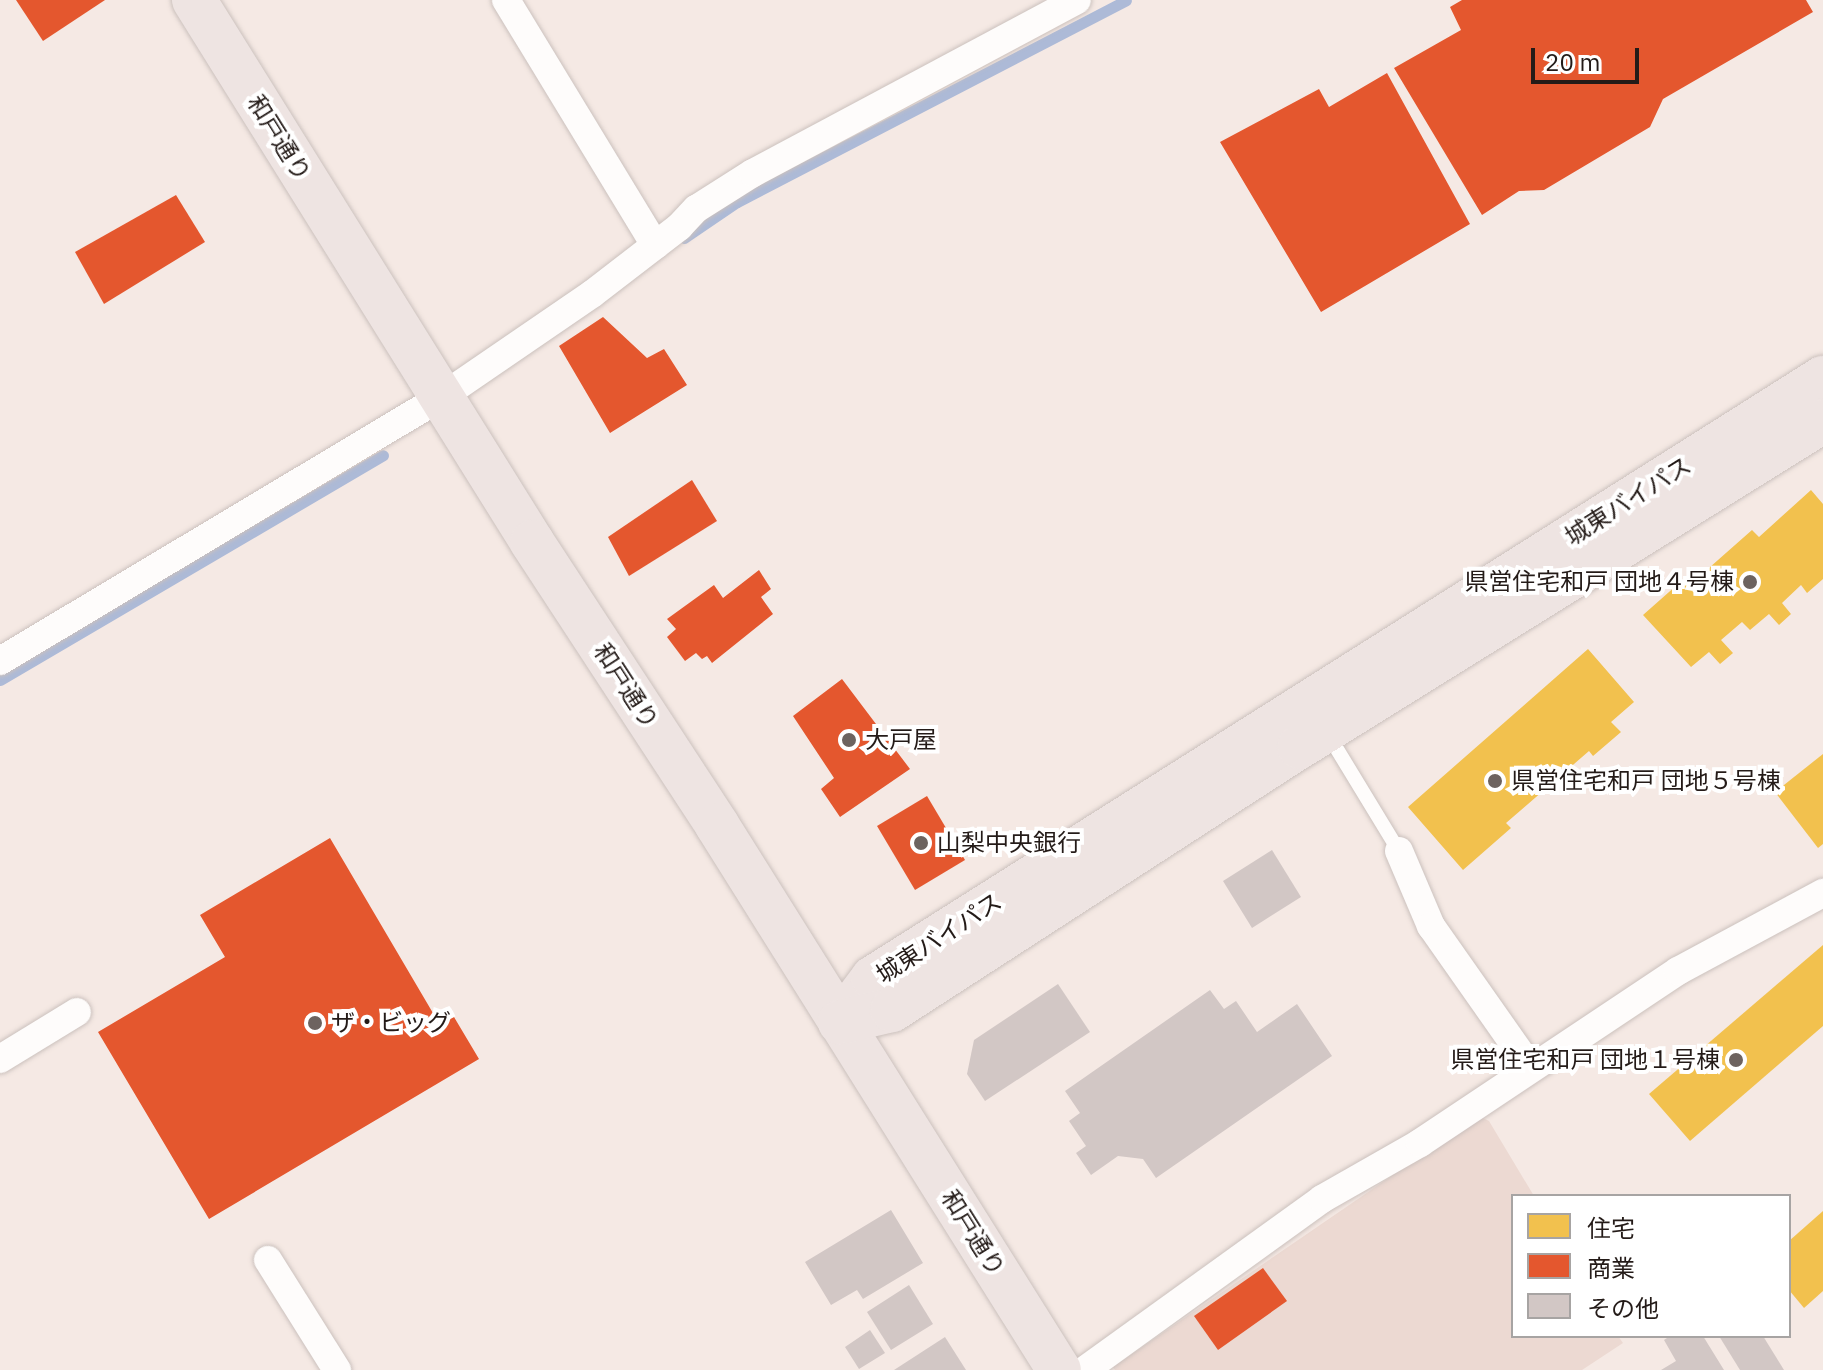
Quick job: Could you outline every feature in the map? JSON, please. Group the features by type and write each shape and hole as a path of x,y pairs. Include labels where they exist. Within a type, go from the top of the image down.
{"highway":[{"name":"和戸通り","path":"194,0 1059,1370"},
{"name":"城東バイパス","path":"840,1022 873,978 1823,378"},
{"name":"城東バイパス","path":"840,1022 892,1010 1326,731 1820,429"}],"street":[{"path":"506,0 655,245"},
{"path":"0,661 443,396 592,294 696,209 753,173 1077,0"},
{"path":"1399,851 1431,926 1530,1067"},
{"path":"1085,1370 1322,1199 1420,1143 1678,971 1823,893"},
{"path":"0,1059 77,1012"},
{"path":"268,1260 337,1370"}],"lane":[{"path":"1326,731 1399,851"}],"shaded area":[{"path":"1479,1116 1489,1121 1533,1194 1511,1194 1511,1338 1619,1338 1623,1343 1582,1370 1115,1370 1113,1367"}],"building: 住宅":[{"name":"県営住宅和戸 団地４号棟","path":"1811,490 1823,504 1823,579 1807,593 1801,585 1782,603 1791,614 1779,625 1769,614 1750,630 1742,622 1721,640 1733,653 1720,664 1709,652 1691,667 1643,615 1695,569 1701,575 1752,530 1759,537"},
{"name":"県営住宅和戸 団地５号棟","path":"1588,649 1634,702 1611,722 1621,732 1593,756 1589,751 1506,823 1511,828 1463,870 1408,807"},
{"path":"1823,754 1823,844 1818,848 1775,792"},
{"name":"県営住宅和戸 団地１号棟","path":"1823,945 1823,1026 1690,1141 1649,1094"},
{"path":"1823,1211 1823,1291 1804,1308 1791,1292 1791,1239"}],"building: 商業":[{"path":"16,0 105,0 43,41"},
{"path":"1462,0 1806,0 1813,12 1663,99 1650,127 1544,190 1519,191 1482,215 1394,68 1461,30 1450,7"},
{"path":"1387,73 1470,224 1321,312 1220,142 1319,89 1329,107"},
{"path":"176,195 205,242 104,304 75,252"},
{"path":"603,317 647,358 664,349 687,385 610,433 559,346"},
{"path":"692,480 717,521 629,576 608,537"},
{"path":"759,570 771,589 761,597 773,614 712,663 707,656 702,659 696,653 685,661 667,637 676,629 667,619 714,585 723,598"},
{"name":"大戸屋","path":"842,679 910,769 840,817 821,789 834,778 793,716"},
{"name":"山梨中央銀行","path":"927,796 965,860 915,890 877,826"},
{"path":"330,838 440,1025 454,1017 479,1059 209,1219 98,1032 225,957 200,915"},
{"path":"1263,1268 1287,1301 1218,1350 1194,1316"}],"building: その他":[{"path":"1272,850 1301,897 1252,928 1223,881"},
{"path":"1058,984 1090,1032 985,1101 967,1074 974,1040"},
{"path":"1210,990 1224,1009 1236,1001 1257,1032 1297,1004 1332,1056 1156,1178 1143,1159 1118,1156 1091,1175 1076,1153 1086,1146 1069,1121 1080,1113 1065,1091"},
{"path":"891,1210 923,1263 863,1299 857,1290 831,1305 805,1262"},
{"path":"909,1285 933,1324 891,1350 867,1312"},
{"path":"870,1330 885,1353 859,1369 845,1347"},
{"path":"945,1337 966,1370 894,1370"},
{"path":"1704,1338 1724,1370 1661,1370 1676,1361 1664,1340"},
{"path":"1720,1338 1764,1338 1784,1370 1740,1370"}],"waterway":[{"path":"684,238 737,202 1126,0"},
{"path":"0,680 383,455"}],"place":[{"name":"県営住宅和戸 団地４号棟","path":"1750,582"},
{"name":"大戸屋","path":"849,740"},
{"name":"県営住宅和戸 団地５号棟","path":"1495,781"},
{"name":"山梨中央銀行","path":"921,843"},
{"name":"ザ・ビッグ","path":"315,1023"},
{"name":"県営住宅和戸 団地１号棟","path":"1736,1060"}]}
